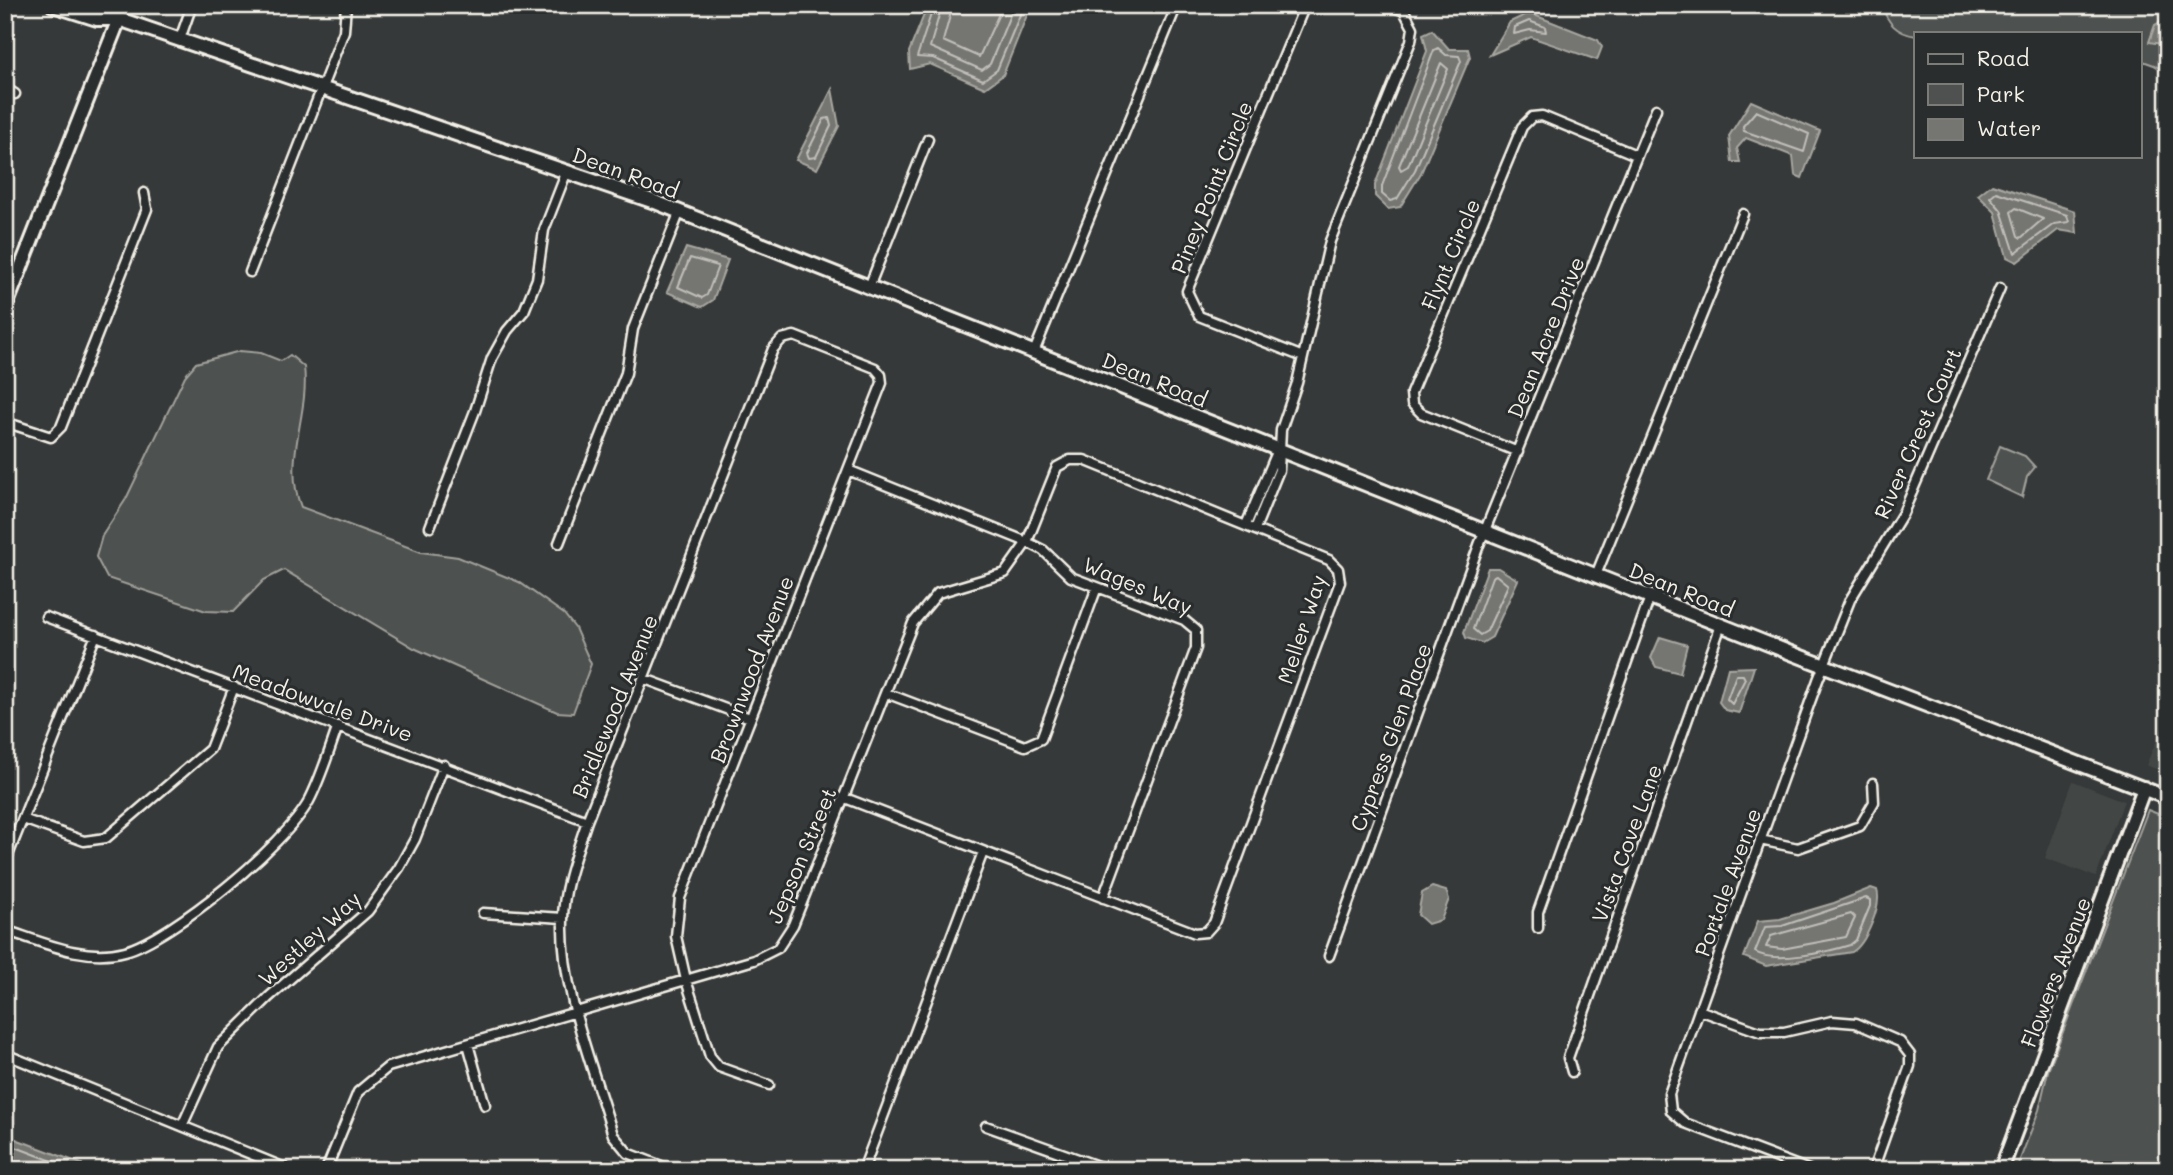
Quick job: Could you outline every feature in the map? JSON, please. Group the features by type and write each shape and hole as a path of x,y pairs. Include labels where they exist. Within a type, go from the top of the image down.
{"main road":[{"name":"Dean Road","path":"53,5 97,19 119,19 180,39 680,211 1650,597 2168,798"},
{"name":"Dean Road","path":"102,5 119,19"},
{"path":"5,308 119,19"},
{"name":"Flowers Avenue","path":"2001,1170 2144,788"}],"street":[{"path":"180,39 192,5"},
{"path":"250,272 344,31 346,5"},
{"path":"1034,352 1177,5"},
{"name":"Piney Point Circle","path":"1303,356 1199,316 1187,291 1305,5"},
{"path":"1246,525 1278,449 1331,241 1411,41 1413,28 1404,11 1389,5"},
{"path":"5,88 15,94"},
{"name":"Dean Acre Drive","path":"1486,531 1656,109"},
{"name":"Flynt Circle","path":"1518,452 1420,413 1412,404 1411,393 1522,127 1532,117 1542,116 1636,155"},
{"path":"869,286 928,139"},
{"path":"429,527 475,411 492,358 507,331 524,311 537,279 544,230 567,171"},
{"path":"5,422 51,437 61,427 147,209 144,193"},
{"path":"559,544 626,373 633,329 680,211"},
{"path":"1596,575 1743,214"},
{"name":"River Crest Court","path":"1824,665 1854,591 1903,513 2000,288"},
{"name":"Bridlewood Avenue","path":"673,1170 628,1153 613,1135 564,960 563,918 570,872 587,821 774,349 782,339 794,336 874,368 881,375"},
{"name":"Brownwood Avenue","path":"769,1085 719,1067 710,1056 686,980 677,936 680,898 882,383 881,375"},
{"path":"1255,529 1279,470 1278,449"},
{"name":"Meller Way","path":"1070,460 1084,460 1329,560 1338,569 1340,582 1214,923 1206,932 1195,933 1103,898"},
{"name":"Jepson Street","path":"326,1170 358,1092 388,1067 754,960 778,948 793,925 913,623 938,593 1005,573 1027,542 1057,467 1070,460"},
{"name":"Wages Way","path":"848,470 1027,542 1043,550 1071,577 1184,620 1196,630 1196,648 1103,898"},
{"name":"Cypress Glen Place","path":"1329,956 1486,531"},
{"path":"886,693 1025,746 1033,745 1041,739 1097,587"},
{"path":"1538,928 1538,912 1650,597"},
{"name":"Meadowvale Drive","path":"46,617 587,821"},
{"name":"Vista Cove Lane","path":"1572,1072 1568,1058 1721,625"},
{"path":"5,863 96,635"},
{"name":"Portale Avenue","path":"1809,1170 1685,1123 1671,1111 1669,1094 1824,665"},
{"path":"645,678 750,718"},
{"path":"23,818 84,841 106,838 210,750 234,687"},
{"path":"5,930 72,952 123,951 166,933 278,843 308,802 338,726"},
{"name":"Westley Way","path":"182,1126 218,1046 269,997 368,911 415,839 444,765"},
{"path":"1760,840 1798,848 1860,826 1874,802 1873,783"},
{"path":"845,798 1103,898"},
{"path":"863,1170 983,852"},
{"path":"483,913 563,918"},
{"path":"1699,1010 1760,1032 1784,1032 1832,1021 1856,1023 1900,1042 1910,1055 1910,1066 1874,1170"},
{"path":"468,1044 485,1105"},
{"path":"5,1054 290,1170"},
{"path":"986,1126 1109,1170"},
{"path":"1457,1164 1472,1170"}],"shaded area":[{"path":"2168,714 2168,774 2146,765"},
{"path":"2073,781 2124,801 2096,877 2045,858"}],"green space":[{"path":"1881,5 2168,5 2168,74 2142,61 2142,32 1914,32 1914,35 1894,26"},
{"path":"240,351 261,353 281,361 290,355 304,367 305,385 294,472 301,507 421,552 458,557 519,582 564,614 575,628 591,664 573,713 557,712 414,648 284,570 264,580 233,612 206,611 107,578 96,557 102,536 126,499 185,376 196,363"},
{"path":"2000,446 2025,456 2035,467 2027,477 2022,497 1986,480"},
{"path":"2148,810 2168,818 2168,1170 2016,1170 2039,1110 2048,1071"}],"water":[{"path":"928,5 1031,5 1003,75 985,88 930,64 910,69 909,52"},
{"path":"1529,13 1598,40 1602,47 1597,60 1531,37 1490,55 1510,22"},
{"path":"2168,18 2168,45 2149,42 2155,25"},
{"path":"1432,30 1449,49 1468,49 1470,57 1421,173 1400,207 1388,209 1375,196 1375,185 1427,51 1423,34"},
{"path":"832,89 839,126 817,169 796,160"},
{"path":"1751,101 1820,131 1802,178 1795,175 1793,156 1746,138 1737,148 1740,162 1732,162 1729,136"},
{"path":"1992,184 2075,211 2077,233 2058,230 2017,262 2007,257 1995,212 1978,195"},
{"path":"686,248 728,260 713,300 702,307 667,292"},
{"path":"1488,568 1498,568 1518,580 1492,637 1482,643 1466,638 1464,632"},
{"path":"1660,637 1687,645 1680,673 1656,667 1651,658"},
{"path":"1754,667 1739,713 1725,710 1719,702 1728,668"},
{"path":"1432,887 1446,891 1449,899 1441,920 1428,924 1418,915 1422,893"},
{"path":"1871,888 1877,890 1875,914 1863,941 1852,952 1766,966 1744,957 1758,921 1780,919 1834,903"},
{"path":"5,1135 82,1164 84,1170 5,1170"}]}
